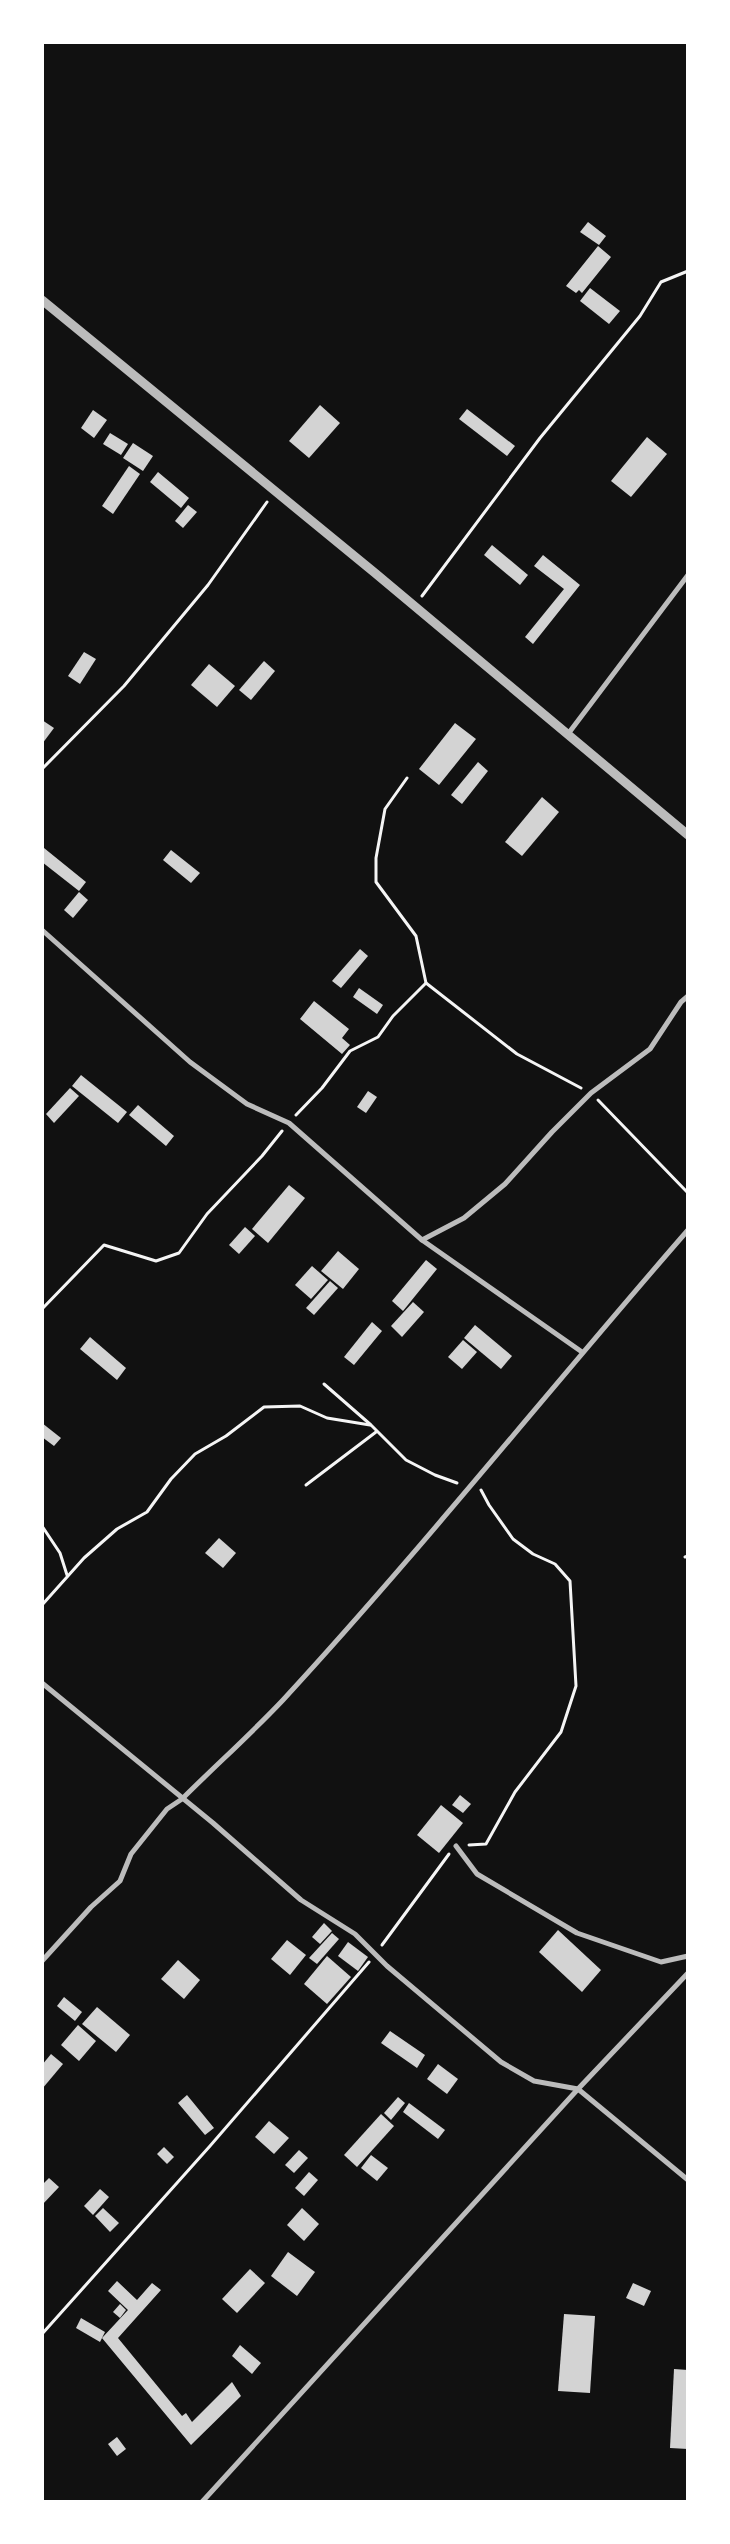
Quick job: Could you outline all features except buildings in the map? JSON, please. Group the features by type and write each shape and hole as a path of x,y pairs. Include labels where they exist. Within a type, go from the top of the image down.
{"street":[{"path":"42,300 415,606 688,835"},
{"path":"568,734 688,575"},
{"path":"42,930 190,1062 247,1104 289,1122 422,1240 582,1352"},
{"path":"422,1240 464,1218 505,1184 552,1132 591,1093 650,1049 681,1002 688,996"},
{"path":"42,1961 91,1907 120,1881 131,1854 167,1809 182,1799 282,1701 470,1488 582,1352 688,1230"},
{"path":"42,1683 213,1823 301,1900 354,1934 500,2062 534,2081 578,2089 688,2180"},
{"path":"456,1846 477,1874 577,1933 661,1962 688,1956"},
{"path":"202,2502 578,2089 688,1973"}],"path":[{"path":"415,606 540,438 640,316 661,282 688,270"},
{"path":"42,769 124,686 208,586 275,491"},
{"path":"407,778 384,809 376,858 376,882 416,936 426,983 517,1054 591,1093 688,1193"},
{"path":"42,1309 104,1245 156,1260 179,1253 207,1214 262,1156 289,1122 322,1088 350,1051 378,1037 393,1016 426,983"},
{"path":"42,2334 210,2146 376,1954 422,1888 456,1846 486,1844 515,1792 561,1732 576,1686 570,1581 555,1564 533,1554 513,1538 489,1505 480,1487 470,1488 435,1475 406,1460 371,1425 324,1384"},
{"path":"42,1605 67,1576 117,1529 147,1512 171,1479 195,1454 226,1436 264,1407 300,1406 327,1418 371,1425"},
{"path":"306,1485 376,1432"},
{"path":"42,1526 60,1553 67,1576"}]}
